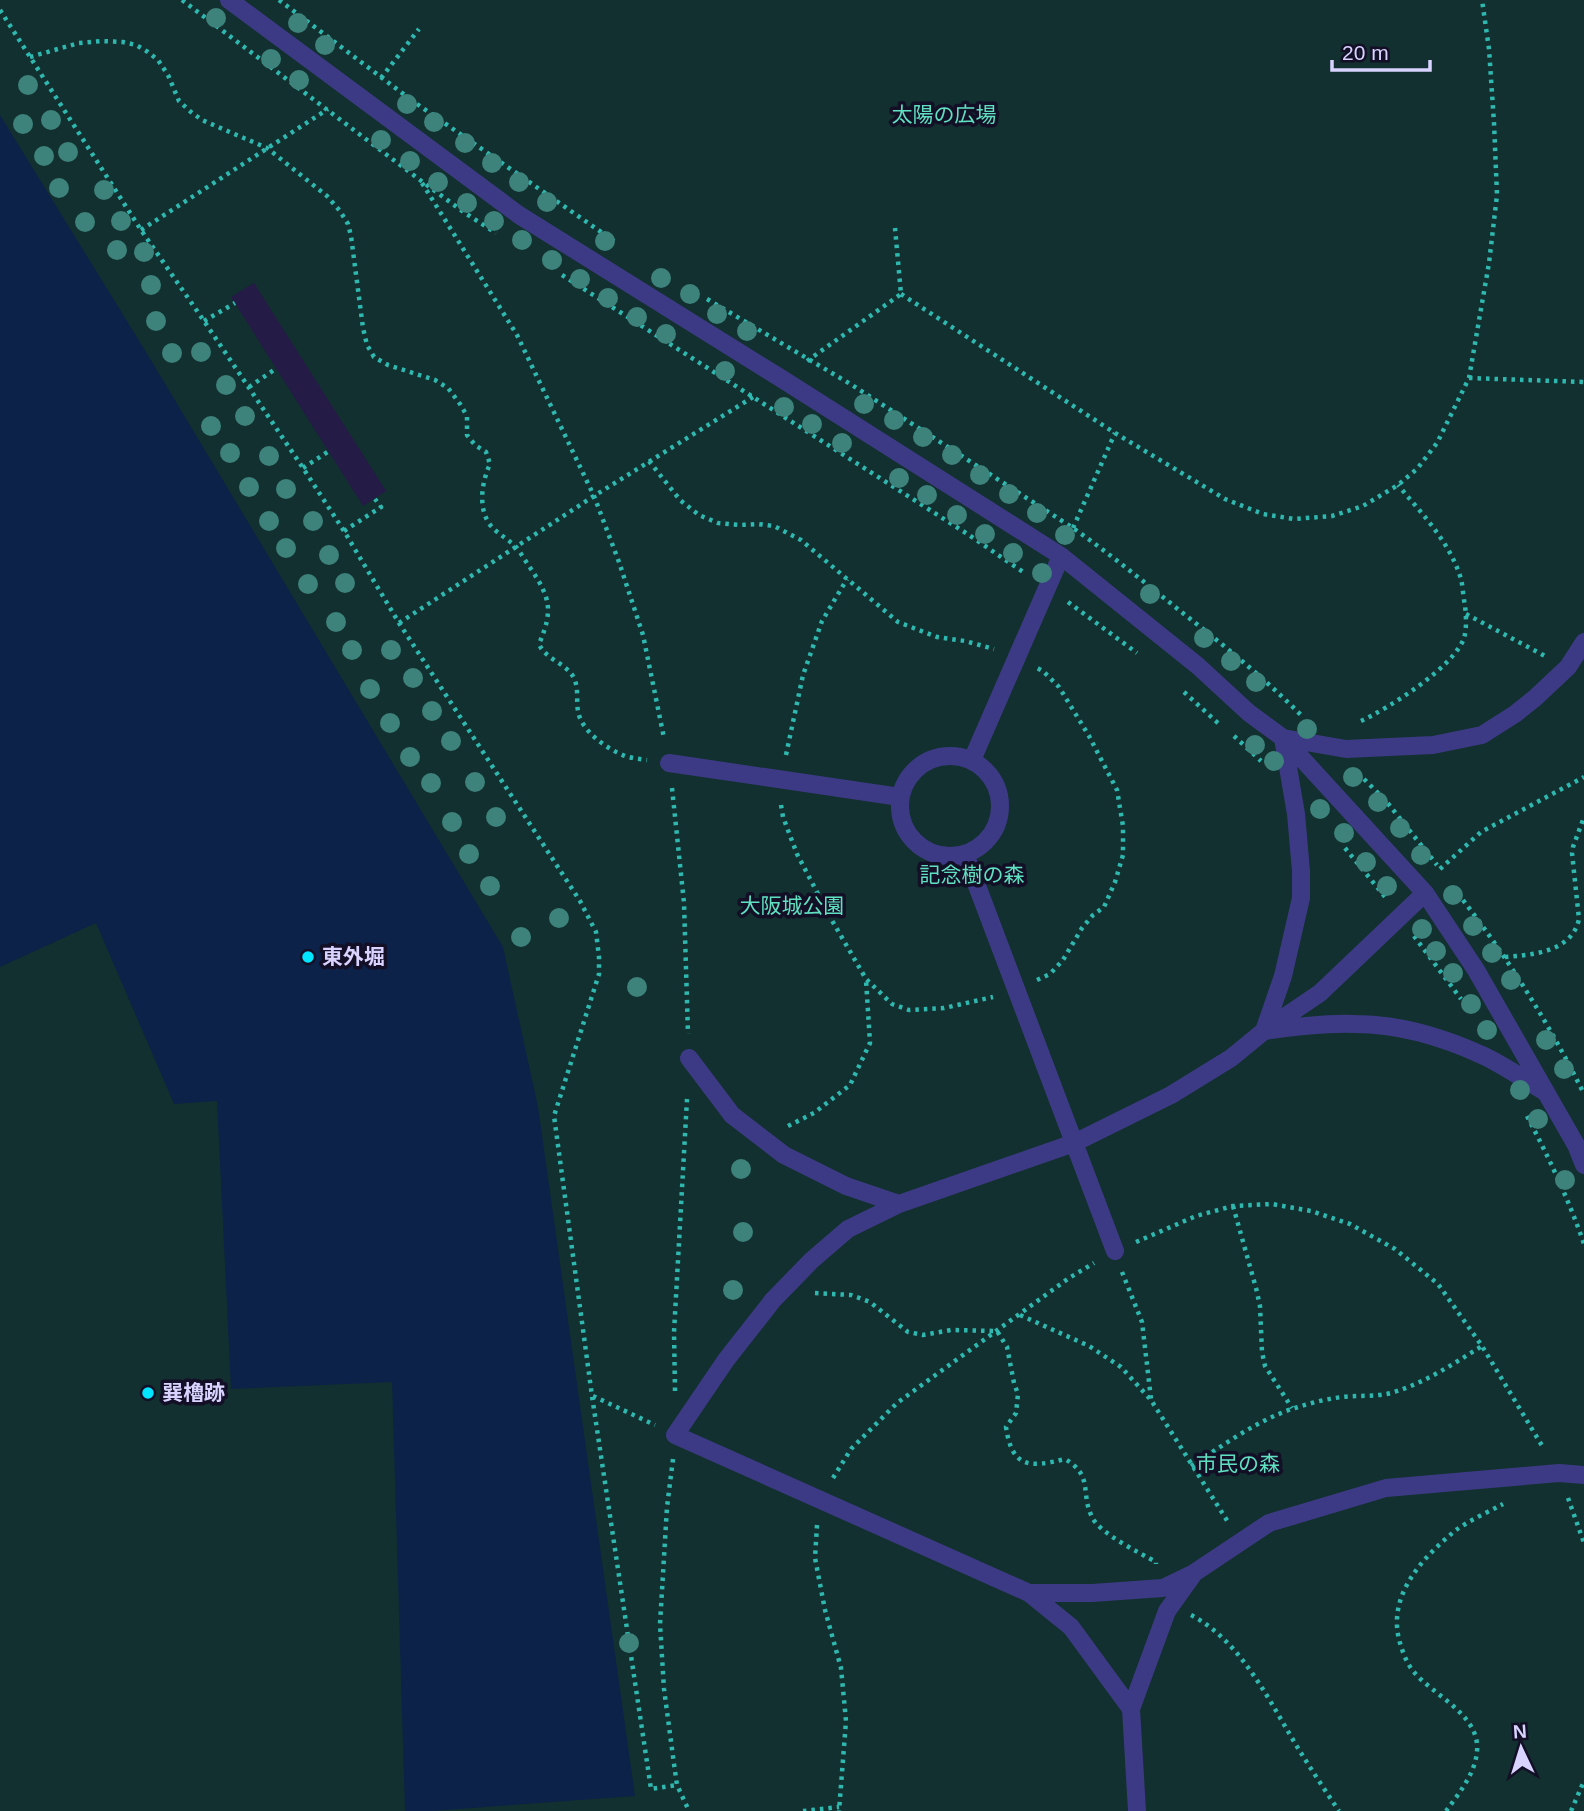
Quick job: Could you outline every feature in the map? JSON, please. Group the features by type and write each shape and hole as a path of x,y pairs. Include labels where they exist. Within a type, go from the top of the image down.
{"street":[{"path":"229,0 519,215 1061,556 1198,666 1249,713 1283,738 1425,893 1476,970 1576,1144 1584,1164"},
{"path":"972,760 1061,556"},
{"path":"1283,738 1346,749 1433,745 1482,734 1515,714 1568,667 1584,642"},
{"path":"1264,1031 1283,976 1301,898 1296,814 1283,738"},
{"path":"949,755 972,760 988,772 998,789 1001,809 995,829 983,844 965,854 944,856 925,849 909,836 901,817 900,796 909,776 927,761 949,755"},
{"path":"669,763 900,796"},
{"path":"965,854 1115,1251"},
{"path":"1131,1709 1071,1627 1029,1593 676,1435 726,1360 779,1293 848,1229 899,1204 1074,1143 1171,1095 1231,1058 1264,1031 1320,993 1425,893"},
{"path":"1264,1031 1356,1023 1397,1028 1451,1042 1486,1057 1545,1092"},
{"path":"689,1058 732,1115 784,1155 846,1186 899,1204"},
{"path":"1029,1593 1167,1597 1194,1573 1269,1523 1386,1488 1559,1473 1584,1475"},
{"path":"1137,1811 1131,1709 1167,1611 1167,1597"}],"path":[{"path":"182,0 420,180 500,235"},
{"path":"901,294 1115,433 1225,499 1263,514 1294,519 1332,516 1363,506 1398,485 1417,469 1437,443 1469,378 1489,263 1497,195 1489,49 1482,0"},
{"path":"0,10 141,230 344,531 400,623 580,901 596,932 599,974 554,1116 592,1396 651,1789 677,1785"},
{"path":"141,230 382,77 419,29"},
{"path":"30,57 79,43 123,42 136,45 158,60 179,101 201,120 267,148 327,196 348,223 363,328 367,345 374,357 388,365 435,380 447,388 467,416 467,435 475,445 486,452 490,464 485,474 483,489 485,516 491,525 516,547 547,598 547,624 539,644 542,650 566,668 573,677 577,687 577,709 585,728 622,755 669,763"},
{"path":"420,180 517,335 594,496 643,635 669,763 684,903 689,1058 674,1332 676,1435 667,1507 660,1624 664,1689 677,1785 689,1811"},
{"path":"895,228 901,294"},
{"path":"557,272 969,535 1143,657"},
{"path":"400,623 594,496 782,379 901,294"},
{"path":"204,321 236,303"},
{"path":"249,387 277,368"},
{"path":"1469,378 1584,382"},
{"path":"1061,556 1115,433"},
{"path":"303,468 329,452"},
{"path":"649,461 680,500 699,515 718,523 774,526 801,540 848,579 898,622 937,637 965,641 1017,656 1043,671 1059,687 1117,790 1123,826 1123,855 1104,907 1082,928 1063,960 1050,974 993,998 944,1008 909,1010 892,1003 866,979 797,854 783,817 780,798 782,779 803,675 822,621 848,579"},
{"path":"1353,726 1383,710 1434,675 1458,648 1464,637 1466,614 1461,580 1455,564 1440,537 1398,485"},
{"path":"344,531 381,507 374,499"},
{"path":"1466,614 1568,667"},
{"path":"1183,690 1292,793"},
{"path":"1440,869 1481,832 1584,777"},
{"path":"1504,957 1531,956 1550,950 1567,940 1577,929 1579,919 1573,847 1584,817"},
{"path":"1340,842 1401,917 1464,1004"},
{"path":"763,1139 814,1113 850,1084 870,1043 866,979"},
{"path":"1524,1111 1548,1156 1584,1244"},
{"path":"803,1811 839,1809 846,1721 841,1668 825,1610 815,1558 819,1499 851,1449 897,1403 1069,1278 1115,1251 1196,1216 1233,1206 1272,1204 1311,1211 1350,1224 1395,1250 1438,1284 1482,1346 1559,1473 1584,1543"},
{"path":"1233,1206 1260,1307 1265,1366 1292,1408"},
{"path":"1115,1251 1142,1322 1151,1400"},
{"path":"779,1293 851,1295 870,1302 908,1332 923,1335 951,1330 997,1331"},
{"path":"1019,1315 1089,1346 1121,1367 1151,1400 1241,1542"},
{"path":"997,1331 1007,1347 1018,1394 1016,1413 1006,1427 1011,1452 1021,1461 1044,1464 1065,1459 1077,1467 1084,1481 1092,1519 1108,1533 1156,1562 1167,1597 1202,1621 1231,1647 1262,1688 1339,1811"},
{"path":"1191,1466 1242,1433 1292,1408 1343,1397 1390,1393 1439,1373 1482,1346"},
{"path":"592,1396 676,1435"},
{"path":"1446,1811 1468,1780 1477,1743 1471,1727 1459,1712 1414,1672 1403,1654 1396,1632 1398,1602 1405,1585 1423,1560 1457,1529 1514,1498"},
{"path":"1571,1811 1584,1781"}],"green space":[{"name":"大阪城公園","path":"0,0 1584,0 1584,1811 0,1811"}],"water":[{"name":"東外堀","path":"0,115 146,352 503,947 538,1107 635,1796 405,1811 392,1382 231,1389 217,1101 174,1104 96,923 0,967"}],"building":[{"path":"254,283 386,491 363,506 231,297"}],"place":[{"name":"東外堀","path":"308,957"},
{"name":"巽櫓跡","path":"148,1393"}],"park label":[{"name":"太陽の広場","path":"944,115"},
{"name":"記念樹の森","path":"972,875"},
{"name":"市民の森","path":"1238,1464"}]}
